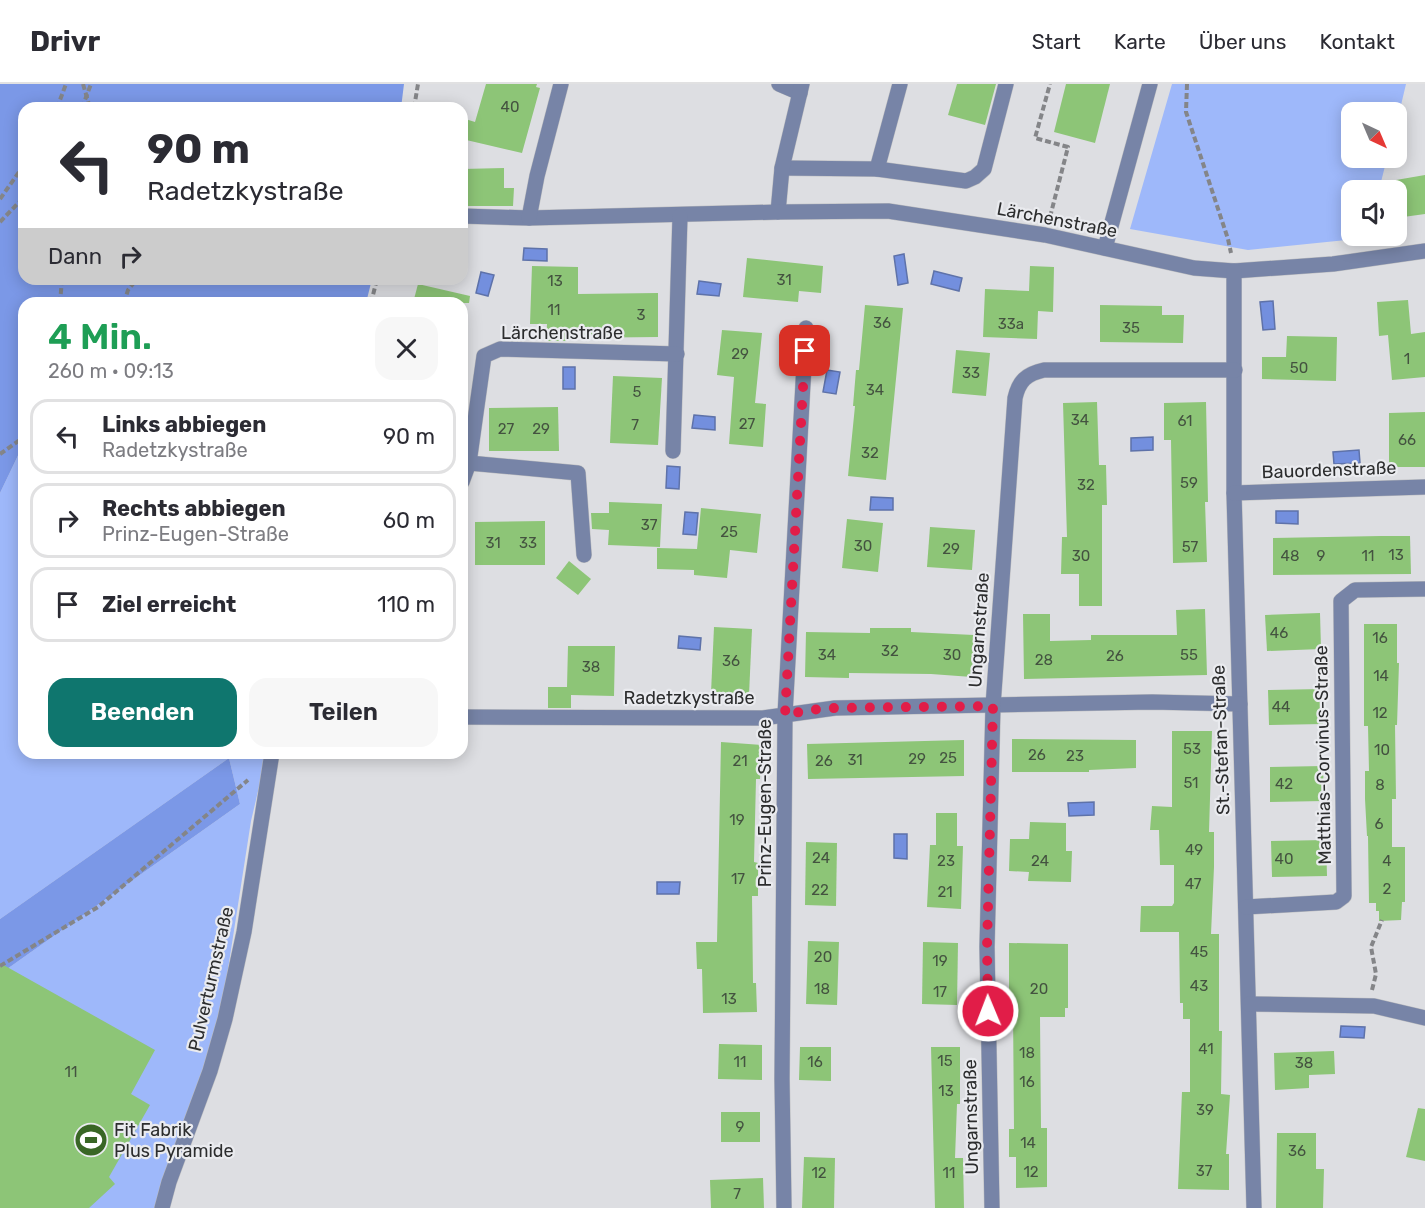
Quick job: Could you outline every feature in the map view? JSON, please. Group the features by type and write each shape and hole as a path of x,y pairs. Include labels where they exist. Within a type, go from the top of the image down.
{"street":[{"path":"529,218 537,176 561,84"},
{"path":"778,212 782,168 801,88 779,84"},
{"path":"877,169 900,84"},
{"path":"782,168 877,169 966,181 984,169 1006,84"},
{"path":"1105,248 1150,84"},
{"name":"Lärchenstraße","path":"468,216 529,218 888,211 1045,235 1194,268 1234,271 1333,264 1425,251"},
{"path":"673,451 680,216"},
{"name":"St.-Stefan-Straße","path":"1234,271 1233,492 1254,1208"},
{"name":"Prinz-Eugen-Straße","path":"784,1208 782,1067 785,715 806,328"},
{"name":"Lärchenstraße","path":"469,463 484,356 500,349 677,354"},
{"name":"Ungarnstraße","path":"992,1208 987,947 993,706 1017,387 1024,377 1044,370 1235,370"},
{"path":"469,463 578,473 584,555"},
{"name":"Bauordenstraße","path":"1233,492 1425,487"},
{"name":"Matthias-Corvinus-Straße","path":"1246,907 1336,902 1344,896 1341,601 1355,590 1425,589"},
{"name":"Radetzkystraße","path":"468,717 763,718 835,708 1152,702 1240,704"},
{"name":"Pulverturmstraße","path":"162,1208 169,1182 210,1071 225,1019 244,932 272,759"},
{"path":"1249,1004 1371,1006 1425,1018"}],"path":[{"path":"59,102 66,84"},
{"path":"83,84 88,102"},
{"path":"84,102 91,84"},
{"path":"415,102 418,84"},
{"path":"1045,235 1068,147 1035,138 1050,84"},
{"path":"1187,84 1186,112 1228,238 1234,271"},
{"path":"0,198 18,173"},
{"path":"0,222 18,203"},
{"path":"0,454 18,441"},
{"path":"0,966 98,907 269,759"},
{"path":"1371,1006 1376,974 1371,947 1382,920"}],"shaded area":[{"path":"0,84 404,84 402,102 18,102 18,285 370,285 368,297 18,297 18,456 0,493"},
{"path":"1172,84 1406,84 1402,102 1341,102 1341,168 1384,168 1382,180 1341,180 1341,241 1248,250 1130,229"},
{"path":"524,248 547,249 547,261 523,260"},
{"path":"904,254 908,283 898,285 894,256"},
{"path":"934,271 962,278 959,291 931,284"},
{"path":"481,272 494,275 488,296 476,293"},
{"path":"699,281 721,284 719,296 697,294"},
{"path":"1273,301 1275,329 1263,330 1260,302"},
{"path":"563,367 575,367 575,389 563,389"},
{"path":"827,370 840,372 836,394 823,392"},
{"path":"694,415 715,417 715,430 692,428"},
{"path":"1153,437 1153,450 1131,451 1131,438"},
{"path":"1359,450 1360,463 1334,464 1333,452"},
{"path":"18,456 18,759 228,759 0,919 0,493"},
{"path":"667,466 680,467 679,489 666,488"},
{"path":"871,497 893,498 893,510 870,510"},
{"path":"1276,511 1298,511 1298,524 1276,523"},
{"path":"685,512 698,513 696,535 683,534"},
{"path":"679,636 701,638 700,650 678,648"},
{"path":"229,759 266,759 251,821 221,1014 159,1208 0,1208 0,974 240,804"},
{"path":"229,759 240,804 0,974 0,919"},
{"path":"1094,802 1094,815 1069,816 1068,803"},
{"path":"894,834 907,834 907,859 894,858"},
{"path":"657,882 680,882 679,894 657,894"},
{"path":"1341,1026 1365,1027 1364,1038 1340,1037"}],"building":[{"path":"486,84 537,84 536,87 540,88 522,153 468,140 468,120 475,122"},
{"path":"957,84 996,84 985,125 948,115"},
{"path":"1066,84 1110,84 1095,143 1054,132"},
{"path":"504,168 504,188 514,188 513,206 468,206 468,169"},
{"path":"1425,175 1425,214 1407,216 1407,180 1396,180"},
{"path":"747,258 823,266 821,293 799,291 798,302 743,297"},
{"path":"532,266 578,267 578,294 658,293 658,337 566,338 566,341 546,341 547,324 530,324"},
{"path":"1030,266 1054,267 1053,312 1038,311 1037,339 983,337 985,289 1029,291"},
{"path":"418,285 470,296 469,303 468,297 415,297"},
{"path":"1408,300 1411,334 1425,332 1425,377 1392,380 1388,335 1379,336 1377,302"},
{"path":"865,305 903,308 886,480 848,476 856,370 859,370"},
{"path":"1100,305 1162,306 1162,315 1184,315 1183,343 1100,342"},
{"path":"722,330 762,333 755,403 766,404 763,447 729,444 734,377 717,375"},
{"path":"1287,336 1337,337 1336,381 1262,379 1262,357 1286,357"},
{"path":"956,350 990,353 986,396 952,393"},
{"path":"613,376 662,378 658,445 610,443"},
{"path":"1097,402 1099,465 1106,465 1107,505 1102,505 1102,606 1079,606 1079,574 1061,574 1062,537 1067,537 1063,403"},
{"path":"1206,402 1207,562 1173,563 1171,440 1164,440 1164,403"},
{"path":"558,407 559,451 489,451 489,408"},
{"path":"1425,412 1425,467 1389,467 1389,413"},
{"path":"609,502 662,504 660,547 608,545 609,530 592,529 591,513 609,513"},
{"path":"701,508 761,514 757,553 730,550 727,578 694,575 694,570 657,569 657,548 697,549"},
{"path":"847,519 883,523 878,572 842,568"},
{"path":"545,521 545,565 475,565 475,522"},
{"path":"930,527 975,530 972,570 927,567"},
{"path":"1410,536 1411,574 1273,575 1273,538"},
{"path":"569,561 591,579 578,595 556,578"},
{"path":"1205,609 1207,675 1024,679 1023,614 1050,614 1050,641 1091,640 1091,635 1177,635 1176,610"},
{"path":"1320,613 1321,649 1267,651 1265,615"},
{"path":"1364,624 1397,624 1397,663 1399,663 1397,725 1395,725 1396,799 1392,799 1392,847 1405,847 1405,902 1402,902 1401,920 1379,921 1376,903 1369,903 1365,771 1369,771 1368,726 1364,726"},
{"path":"714,627 752,629 749,695 711,693"},
{"path":"870,628 911,628 911,632 974,635 972,677 849,673 849,678 805,677 806,632 870,633"},
{"path":"568,646 615,646 614,696 571,695 571,708 548,708 548,687 567,687"},
{"path":"1322,689 1323,724 1269,725 1268,690"},
{"path":"1172,731 1212,731 1209,832 1214,832 1214,867 1211,934 1219,934 1221,1094 1230,1095 1226,1154 1229,1154 1229,1190 1178,1189 1182,1092 1190,1092 1190,1019 1183,1019 1183,1003 1180,1003 1179,932 1140,932 1141,906 1172,906 1174,903 1174,865 1160,865 1159,830 1150,830 1152,806 1172,807"},
{"path":"1012,739 1136,740 1136,768 1089,770 1089,772 1012,772"},
{"path":"964,740 964,776 808,779 807,744"},
{"path":"721,742 762,745 760,779 756,779 754,862 758,863 758,896 752,896 753,983 756,983 757,1012 703,1013 702,969 697,969 696,942 717,942"},
{"path":"1323,766 1324,801 1270,802 1270,767"},
{"path":"936,813 957,813 957,846 963,846 961,909 927,907 930,845 936,845"},
{"path":"1030,822 1066,823 1066,851 1072,851 1071,882 1028,881 1029,872 1009,871 1010,839 1029,839"},
{"path":"1326,840 1327,876 1272,877 1271,841"},
{"path":"806,842 837,843 836,906 805,905"},
{"path":"808,941 839,942 837,1005 806,1004"},
{"path":"923,942 958,943 957,1005 922,1004"},
{"path":"1009,943 1068,944 1068,1008 1065,1008 1065,1017 1040,1017 1041,1128 1047,1128 1047,1187 1016,1188 1016,1157 1009,1157 1009,1129 1014,1129 1013,1008 1009,1008"},
{"name":"Fit Fabrik Plus Pyramide","path":"0,963 155,1050 131,1094 150,1105 109,1177 115,1184 89,1208 0,1208"},
{"path":"719,1044 762,1045 762,1080 718,1079"},
{"path":"800,1047 831,1047 831,1081 799,1080"},
{"path":"931,1047 960,1047 960,1104 957,1104 955,1158 963,1158 964,1208 935,1208"},
{"path":"1334,1051 1335,1074 1309,1075 1309,1088 1275,1090 1274,1053"},
{"path":"1418,1108 1425,1109 1425,1161 1406,1157"},
{"path":"721,1112 760,1112 760,1142 721,1142"},
{"path":"1277,1133 1316,1133 1316,1169 1324,1169 1323,1208 1276,1208"},
{"path":"804,1157 835,1158 834,1208 802,1208"},
{"path":"763,1178 764,1208 711,1208 710,1180"}],"place":[{"name":"Fit Fabrik Plus Pyramide","path":"91,1140"}],"route":[{"path":"805,351 785,715 835,708 993,706 987,947 988,1011"}]}
